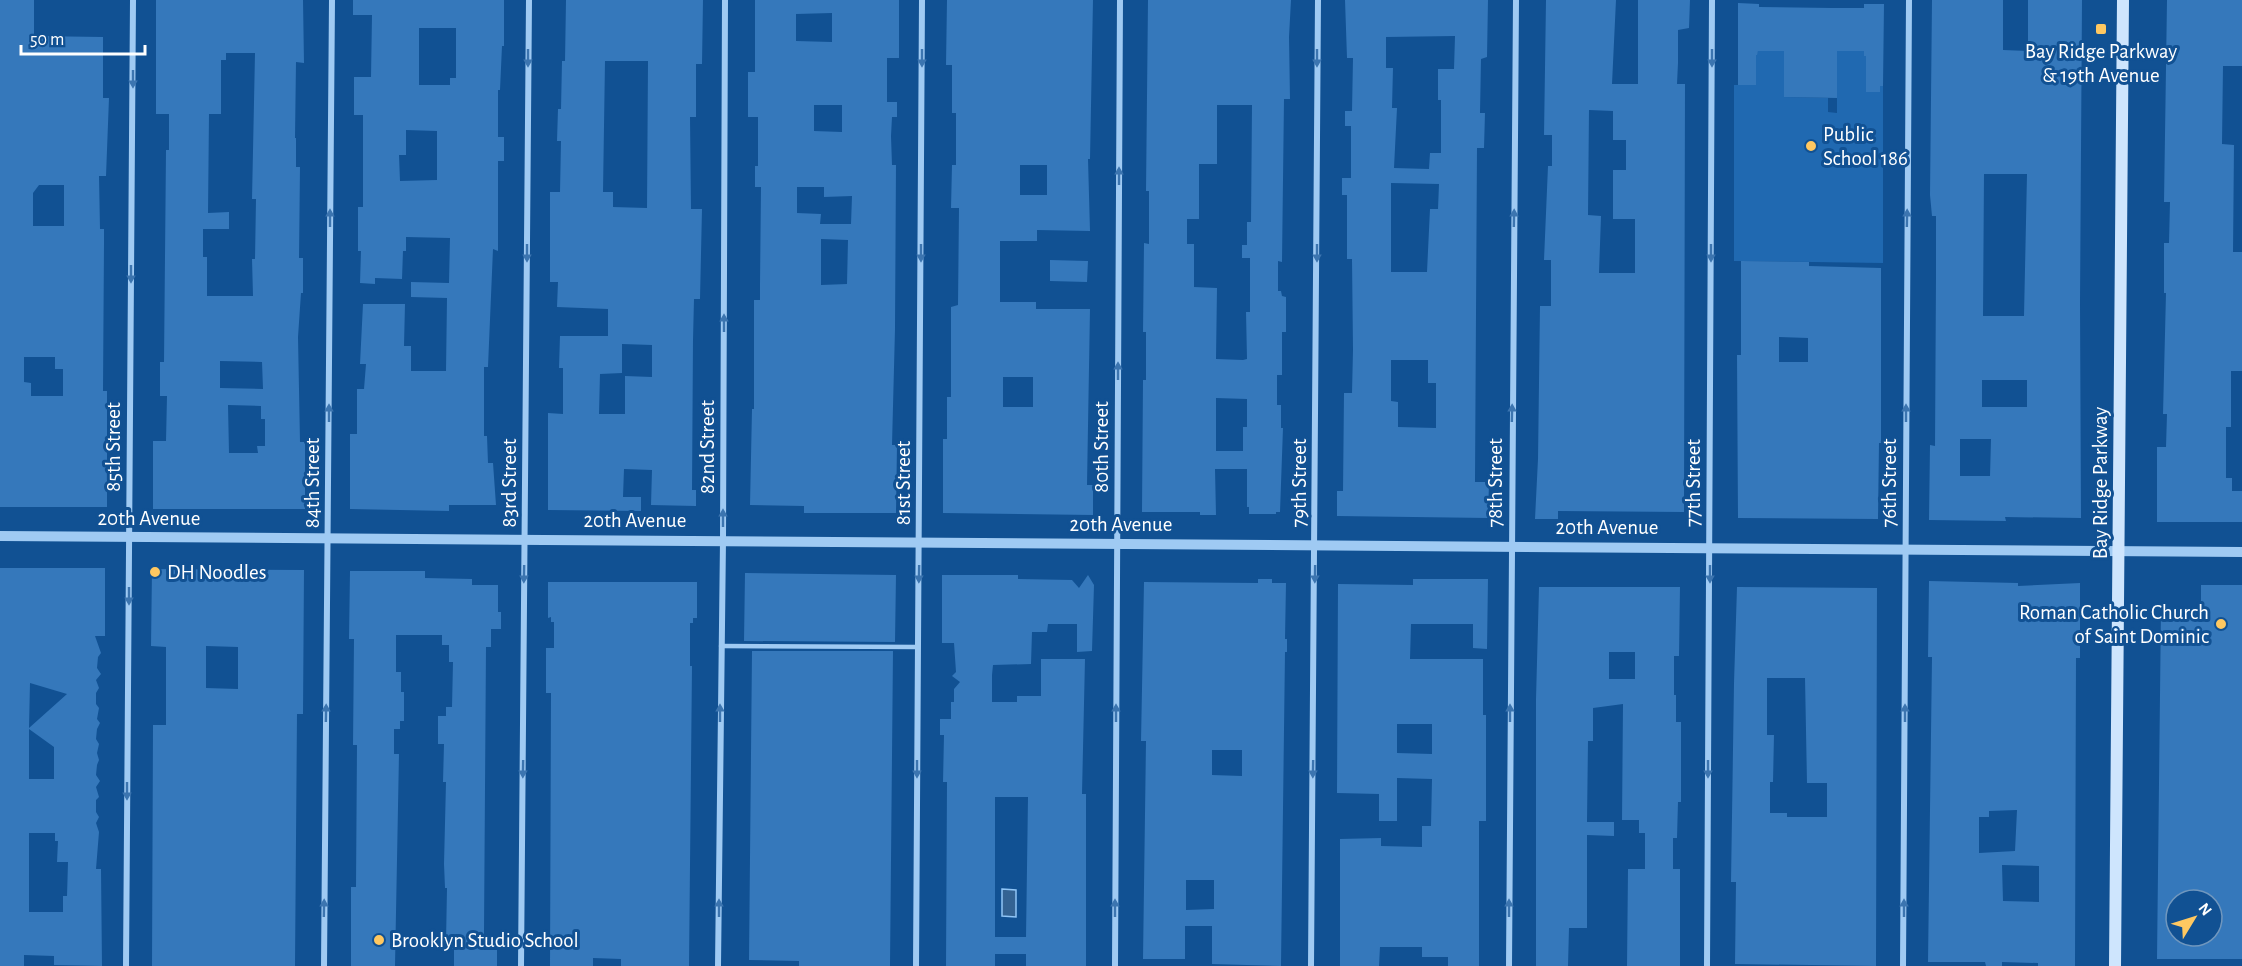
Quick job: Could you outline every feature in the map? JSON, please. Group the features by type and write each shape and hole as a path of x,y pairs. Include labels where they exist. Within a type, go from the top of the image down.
{"main road":[{"name":"Bay Ridge Parkway","path":"2115,966 2123,0"}],"street":[{"name":"85th Street","path":"126,966 133,0"},
{"name":"84th Street","path":"324,966 332,0"},
{"name":"83rd Street","path":"521,966 529,0"},
{"name":"82nd Street","path":"718,966 723,540 725,0"},
{"name":"81st Street","path":"916,966 922,0"},
{"name":"80th Street","path":"1115,966 1120,0"},
{"name":"79th Street","path":"1311,966 1318,0"},
{"name":"78th Street","path":"1509,966 1516,0"},
{"name":"77th Street","path":"1707,966 1712,0"},
{"name":"76th Street","path":"1903,966 1909,0"},
{"name":"20th Avenue","path":"0,536 2242,552"}],"lane":[{"path":"721,646 918,647"}],"shaded area":[{"name":"Public School 186","path":"1758,51 1784,51 1784,97 1828,98 1828,112 1837,113 1837,51 1864,51 1880,92 1880,86 1883,86 1883,263 1734,261 1734,85 1756,85"},
{"path":"1002,889 1016,890 1016,917 1002,916"}],"building":[{"path":"0,0 34,0 34,36 103,37 103,98 109,98 106,176 99,176 100,229 104,229 103,391 107,391 107,507 0,507","holes":["39,185 64,185 64,226 33,226 33,193","24,357 55,357 55,369 63,369 63,396 31,396 31,383 24,382"]},
{"path":"156,0 303,0 304,63 296,62 295,138 296,167 300,167 299,258 303,258 303,293 301,293 298,337 300,442 305,442 305,509 153,509 153,441 166,441 167,396 160,396 160,362 164,362 166,150 169,150 169,114 156,114","holes":["226,53 255,53 252,199 256,199 255,259 252,259 253,296 207,296 207,257 203,257 203,229 229,229 229,212 208,213 209,114 221,114 221,60 226,60","220,361 262,362 263,389 220,388","228,405 261,406 261,419 265,419 265,446 257,446 258,453 229,453"]},
{"path":"353,0 504,0 504,46 502,46 500,90 498,90 498,137 504,137 504,161 498,161 498,251 493,249 488,367 484,367 484,436 487,436 488,463 493,463 496,505 449,505 449,511 350,509 350,434 357,434 357,389 364,389 366,364 360,364 363,304 405,304 404,346 411,346 411,371 446,371 447,298 411,297 411,282 449,283 450,238 406,237 402,279 375,278 375,284 360,283 361,251 358,251 358,207 363,207 363,115 354,115 354,77 371,77 372,15 353,15","holes":["419,28 456,28 456,78 450,78 450,85 419,85","406,130 437,131 437,180 400,181 399,155 406,155"]},
{"path":"566,0 703,0 702,64 696,64 696,117 690,117 691,209 702,209 700,299 694,299 693,340 692,490 696,490 696,506 651,505 652,470 624,469 623,497 641,497 641,511 548,510 548,413 563,414 563,368 559,368 560,336 608,336 608,309 557,307 558,282 550,282 550,192 560,192 561,141 557,141 558,109 561,109 562,61 565,61","holes":["605,61 648,61 647,208 613,207 613,192 603,192","622,344 652,345 652,377 625,376 625,414 599,414 600,374 622,373"]},
{"path":"755,0 899,0 899,58 887,58 887,102 897,102 897,117 892,117 891,136 892,165 896,165 892,445 897,445 896,513 804,513 804,506 750,505 752,409 754,409 754,300 760,300 761,187 755,187 755,166 758,166 758,117 748,117 748,72 755,72","holes":["832,13 832,42 796,41 796,14","814,105 842,105 842,132 814,131","797,187 824,187 824,197 852,196 851,224 820,224 821,214 797,213","821,239 848,240 847,284 821,285"]},
{"path":"947,0 1093,0 1090,159 1088,159 1090,231 1037,230 1037,241 1000,241 1000,302 1036,302 1036,309 1090,309 1087,485 1093,485 1093,515 943,513 943,439 947,439 947,397 951,397 951,307 958,305 959,208 951,208 952,165 956,165 956,113 952,113 952,65 946,65","holes":["1020,165 1047,165 1047,195 1020,195","1003,377 1033,377 1033,407 1003,407"]},
{"path":"1148,0 1291,0 1290,99 1284,99 1282,262 1278,261 1278,291 1286,297 1286,332 1282,332 1282,375 1277,375 1277,405 1281,405 1281,428 1283,428 1280,512 1276,514 1249,514 1247,469 1215,469 1216,515 1200,515 1200,512 1142,512 1143,380 1146,380 1146,332 1143,332 1144,243 1149,244 1149,191 1146,191","holes":["1217,105 1252,105 1251,222 1247,222 1247,245 1242,245 1242,258 1250,258 1250,312 1246,312 1247,359 1243,360 1216,359 1217,288 1194,287 1194,244 1187,244 1187,219 1199,219 1199,164 1217,164","1216,398 1247,399 1247,427 1243,427 1243,451 1216,451"]},
{"path":"1345,0 1488,0 1487,57 1481,59 1480,113 1485,113 1484,148 1477,148 1475,482 1489,482 1488,518 1337,516 1337,491 1343,491 1344,393 1352,393 1353,350 1352,259 1347,259 1347,195 1342,195 1342,178 1351,178 1351,126 1345,126 1345,111 1352,111 1353,58 1347,58","holes":["1455,36 1454,69 1438,69 1438,100 1441,100 1441,153 1430,153 1429,169 1394,168 1397,108 1392,108 1393,68 1386,68 1386,37","1391,183 1439,184 1438,209 1430,209 1427,272 1391,272","1391,360 1428,360 1428,383 1436,383 1436,428 1398,427 1398,402 1391,401"]},
{"path":"1546,0 1616,0 1612,84 1638,84 1638,0 1690,0 1689,28 1678,30 1677,84 1685,84 1684,512 1558,511 1558,519 1535,519 1540,306 1551,306 1551,260 1544,260 1548,166 1552,166 1552,135 1544,135","holes":["1589,110 1613,111 1613,140 1626,140 1626,170 1613,170 1613,219 1635,219 1635,273 1599,273 1601,216 1588,215"]},
{"path":"1932,0 2003,0 2003,50 2028,51 2028,0 2082,0 2081,518 2005,517 2006,521 1929,520 1930,445 1935,446 1936,276 1936,216 1932,216 1930,195","holes":["1984,174 2027,174 2024,316 1983,316","1982,380 2027,380 2027,407 1982,407","1960,439 1991,439 1990,476 1960,476"]},
{"path":"2167,0 2242,0 2242,66 2223,66 2222,144 2234,145 2233,252 2242,252 2242,371 2231,371 2231,427 2226,427 2226,478 2232,478 2232,491 2242,491 2242,522 2157,522 2157,447 2166,447 2167,414 2163,414 2166,293 2164,293 2164,243 2169,243 2170,202 2164,202"},
{"path":"1738,3 1759,4 1759,7 1832,8 1864,8 1864,4 1884,4 1883,86 1880,86 1880,92 1866,92 1864,51 1837,51 1837,98 1784,97 1784,51 1758,51 1756,85 1738,85"},
{"path":"1050,260 1088,261 1087,282 1050,281"},
{"path":"1741,261 1809,262 1809,266 1881,268 1881,443 1879,443 1878,519 1738,518 1737,355 1741,355","holes":["1779,337 1808,338 1808,362 1779,362"]},
{"path":"0,568 105,568 105,636 95,636 101,653 98,657 97,668 101,674 96,680 99,688 96,693 96,704 99,708 97,719 100,723 96,739 99,744 97,753 99,760 96,775 100,781 96,787 99,797 96,800 96,812 99,817 96,823 99,832 96,869 101,869 102,966 54,965 54,956 24,955 24,966 0,966","holes":["30,683 67,694 29,728","29,729 54,747 54,779 29,779","29,833 55,833 55,841 58,841 57,862 68,862 67,896 63,896 63,912 29,912"]},
{"path":"152,569 304,570 303,714 297,714 295,966 152,966 153,725 166,725 166,647 151,646","holes":["206,646 238,647 238,689 206,688"]},
{"path":"350,571 425,571 425,578 472,579 472,585 498,585 498,612 501,612 501,629 491,629 491,647 486,647 484,931 484,950 497,950 497,966 454,966 452,943 446,942 447,888 445,888 444,864 446,782 443,782 444,744 438,744 438,716 446,716 446,707 452,707 453,662 449,662 449,645 442,645 442,635 396,635 396,672 401,672 404,721 400,721 400,729 394,729 394,754 399,754 395,966 351,966 351,887 356,887 357,745 353,745 354,639 349,639"},
{"path":"745,573 896,575 895,642 744,641"},
{"path":"942,575 1018,575 1018,579 1072,580 1079,588 1088,575 1094,585 1092,651 1077,652 1077,624 1048,624 1047,632 1032,632 1031,664 993,665 992,675 992,702 1017,702 1017,696 1041,696 1041,659 1085,659 1082,794 1086,794 1086,966 1026,966 1026,954 995,954 995,966 946,966 947,782 943,782 944,735 940,735 940,719 951,719 954,689 960,682 952,676 956,672 954,643 942,643","holes":["995,797 1028,797 1026,937 995,937"]},
{"path":"1258,579 1272,579 1272,583 1286,583 1285,639 1287,639 1287,652 1285,652 1281,966 1212,964 1212,926 1185,926 1185,959 1143,959 1146,741 1141,741 1144,582 1258,583","holes":["1212,750 1242,750 1242,776 1212,775","1186,880 1214,880 1214,909 1186,910"]},
{"path":"1413,579 1488,579 1487,649 1473,648 1473,624 1411,624 1410,659 1483,659 1483,715 1486,715 1486,821 1479,821 1479,966 1448,966 1448,957 1422,957 1422,947 1380,947 1379,966 1340,966 1340,839 1381,838 1381,846 1422,847 1422,826 1431,826 1432,779 1397,778 1397,821 1379,821 1379,794 1337,793 1338,584 1413,585","holes":["1397,724 1432,724 1432,754 1397,753"]},
{"path":"1929,581 2018,583 2018,586 2080,583 2080,658 2076,658 2075,966 2038,966 2038,963 2002,962 2002,966 1986,966 1985,962 1928,962 1932,657 1928,657","holes":["2017,810 2015,851 1979,853 1979,817 1989,817 1989,811","2002,865 2039,866 2039,902 2003,901"]},
{"path":"548,582 697,582 697,618 693,618 693,623 690,623 690,666 692,666 689,966 621,966 621,959 593,958 593,966 550,966 551,693 546,693 546,648 554,648 554,622 551,622 551,617 548,618"},
{"path":"2201,585 2242,585 2242,959 2157,959 2161,607 2201,607"},
{"path":"1539,587 1680,587 1679,656 1674,656 1674,695 1676,695 1676,722 1681,722 1681,802 1678,802 1677,838 1673,838 1673,869 1680,869 1680,966 1627,966 1628,869 1645,869 1645,833 1639,833 1639,820 1622,820 1623,704 1593,708 1593,741 1588,741 1587,822 1614,822 1614,836 1587,835 1587,928 1569,928 1568,966 1536,966 1536,699","holes":["1609,652 1635,652 1635,679 1609,679"]},
{"path":"1737,587 1877,588 1876,966 1735,964 1736,882 1731,882","holes":["1767,678 1805,678 1807,783 1827,783 1827,817 1787,817 1787,813 1770,813 1774,735 1767,735"]},
{"path":"752,651 893,651 890,966 799,966 799,961 749,960"}],"place":[{"name":"Bay Ridge Parkway & 19th Avenue","path":"2101,29"},
{"name":"Public School 186","path":"1811,146"},
{"name":"DH Noodles","path":"155,572"},
{"name":"Roman Catholic Church of Saint Dominic","path":"2221,624"},
{"name":"Brooklyn Studio School","path":"379,940"}]}
